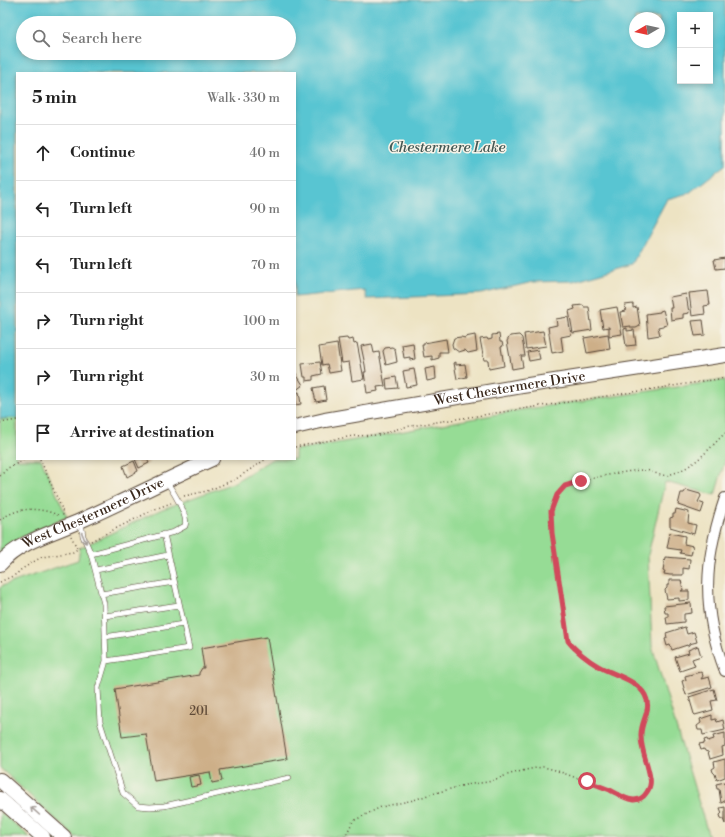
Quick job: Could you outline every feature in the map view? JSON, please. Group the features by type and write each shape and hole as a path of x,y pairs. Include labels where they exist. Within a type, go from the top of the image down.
{"street":[{"name":"West Chestermere Drive","path":"296,427 325,420 522,386 725,355"},
{"name":"West Chestermere Drive","path":"0,564 12,552 25,545 210,460"},
{"path":"725,498 713,540 708,580 710,621 714,640 725,671"},
{"path":"0,780 64,837"},
{"path":"0,799 43,837"}],"lane":[{"path":"91,554 174,532 185,526 186,522 178,500 166,480"},
{"path":"80,521 83,536 96,570 104,604 106,661 98,688 100,722 124,794 138,806 164,806 289,778"},
{"path":"106,661 189,648 164,534"},
{"path":"96,570 168,555"},
{"path":"101,594 174,582"},
{"path":"105,616 179,605"},
{"path":"105,637 183,624"}],"path":[{"path":"296,447 353,436 378,435 404,427 725,378"},
{"path":"0,423 16,420"},
{"path":"345,837 353,821 381,807 414,800 465,785 488,782 530,769 543,768 555,770 610,790 622,797 634,800 644,797 649,789 651,780 643,754 640,736 648,711 648,704 645,695 632,682 597,666 574,649 568,641 552,533 551,511 557,495 565,486 624,472 646,470 655,474 666,476 695,464 725,433"},
{"path":"0,476 8,468 24,460"},
{"path":"0,520 19,511 33,509 45,510 63,518 62,509 40,460"},
{"path":"184,496 207,491 236,479 264,460"},
{"path":"91,541 155,508 171,503"},
{"path":"72,536 77,548"},
{"path":"0,582 17,574 24,567 42,557 73,552 80,547"}],"green space":[{"path":"725,380 725,461 715,495 665,482 648,555 652,646 709,837 75,837 0,768 0,588 2,586 78,560 80,548 160,510 233,483 270,460 296,460 296,450 520,410"},
{"path":"16,418 16,460 41,460 67,517 19,538 0,554 0,419"},
{"path":"0,812 30,837 0,837"}],"water":[{"name":"Chestermere Lake","path":"0,0 725,0 725,165 689,193 667,199 632,264 573,281 533,282 481,294 367,299 364,290 296,297 296,72 16,72 16,418 0,419"}],"building":[{"path":"725,258 725,268 716,269 714,260"},
{"path":"708,291 710,305 704,306 705,314 692,316 689,293"},
{"path":"686,294 689,313 683,314 683,318 671,320 670,308 672,308 670,297"},
{"path":"633,304 633,308 637,307 640,326 636,328 631,328 631,326 623,327 620,312 626,311 625,305"},
{"path":"583,305 584,307 589,307 592,330 573,333 569,311 575,309 574,306"},
{"path":"617,307 622,334 609,336 609,327 603,328 600,310"},
{"path":"663,310 667,325 658,327 660,335 648,337 646,314 660,312"},
{"path":"568,317 571,335 561,337 563,351 552,353 548,327 557,325 556,319"},
{"path":"703,320 705,335 695,336 692,321"},
{"path":"627,328 627,331 634,330 636,345 626,346 624,329"},
{"path":"543,331 546,346 526,349 524,334"},
{"path":"499,334 500,342 502,342 503,346 501,347 504,366 489,369 488,360 484,360 480,339 492,339 492,335"},
{"path":"608,334 610,349 587,353 584,338"},
{"path":"475,335 477,351 468,353 465,350 459,352 453,348 452,344 454,338 465,338"},
{"path":"519,335 522,338 525,356 521,356 523,367 512,369 507,341 510,336"},
{"path":"347,338 348,340 353,339 354,344 357,343 364,379 352,381 349,362 342,363 338,339"},
{"path":"446,339 448,352 439,352 439,358 432,360 432,356 424,357 422,345 424,345 424,343"},
{"path":"413,343 415,359 410,360 410,357 404,358 402,345"},
{"path":"337,344 341,371 329,373 327,364 322,365 319,347"},
{"path":"372,344 374,353 379,352 385,386 377,387 378,391 367,393 364,372 366,372 361,346"},
{"path":"392,347 395,349 397,362 386,365 383,351 385,348"},
{"path":"538,350 540,359 529,361 527,352"},
{"path":"320,362 322,374 313,376 313,380 306,381 302,364"},
{"path":"456,362 456,365 465,364 467,377 457,379 454,363"},
{"path":"435,367 436,379 427,381 425,369"},
{"path":"414,369 417,385 406,387 403,371"},
{"path":"296,374 303,385 296,390"},
{"path":"396,377 398,388 387,389 386,379"},
{"path":"324,386 326,400 316,402 313,388"},
{"path":"299,392 301,404 296,405 296,393"},
{"path":"135,460 148,460 149,463 139,468"},
{"path":"134,461 138,471 127,477 123,466"},
{"path":"686,490 700,494 701,496 698,502 704,504 701,513 678,505 681,493 684,493"},
{"path":"676,509 689,512 688,523 696,525 694,534 670,527 670,518 673,517 673,514 675,514"},
{"path":"670,533 685,536 684,544 693,546 691,555 680,553 681,550 667,548"},
{"path":"665,557 690,559 689,569 683,568 683,575 664,574"},
{"path":"669,580 681,580 683,590 681,591 689,591 689,600 679,601 679,598 667,599 665,590 667,585 669,585"},
{"path":"691,603 692,613 684,614 684,622 667,624 666,617 668,617 668,613 665,613 664,606"},
{"path":"685,627 687,634 694,632 697,642 672,650 670,645 667,646 665,639 667,638 666,633"},
{"path":"267,637 287,759 220,770 222,781 212,783 210,772 154,781 146,734 122,737 115,689 199,675 202,668 204,668 201,648"},
{"path":"698,646 701,656 692,659 695,666 680,671 675,657 689,653 688,650"},
{"path":"700,672 703,676 701,679 709,677 712,687 686,695 682,681 686,680 685,676"},
{"path":"714,689 717,700 711,701 713,710 695,715 689,697"},
{"path":"712,715 712,720 716,719 717,722 723,720 725,730 703,735 702,730 698,730 697,726 701,723 700,719"},
{"path":"725,733 725,746 722,747 723,755 710,759 708,752 704,749 701,750 699,744 705,743 704,740 707,739 708,741 714,739 713,736"},
{"path":"725,759 725,777 717,780 712,769 715,767 714,762"},
{"path":"199,775 201,785 191,787 189,777"},
{"path":"725,782 725,801 721,803 719,789 717,789 716,784"},
{"path":"725,807 725,824 720,815 722,813 720,808"}],"route":[{"path":"581,481 565,486 557,495 551,511 552,533 568,641 574,649 597,666 632,682 645,695 648,704 648,711 640,736 643,754 651,780 649,789 644,797 634,800 622,797 610,790 587,781"}]}
